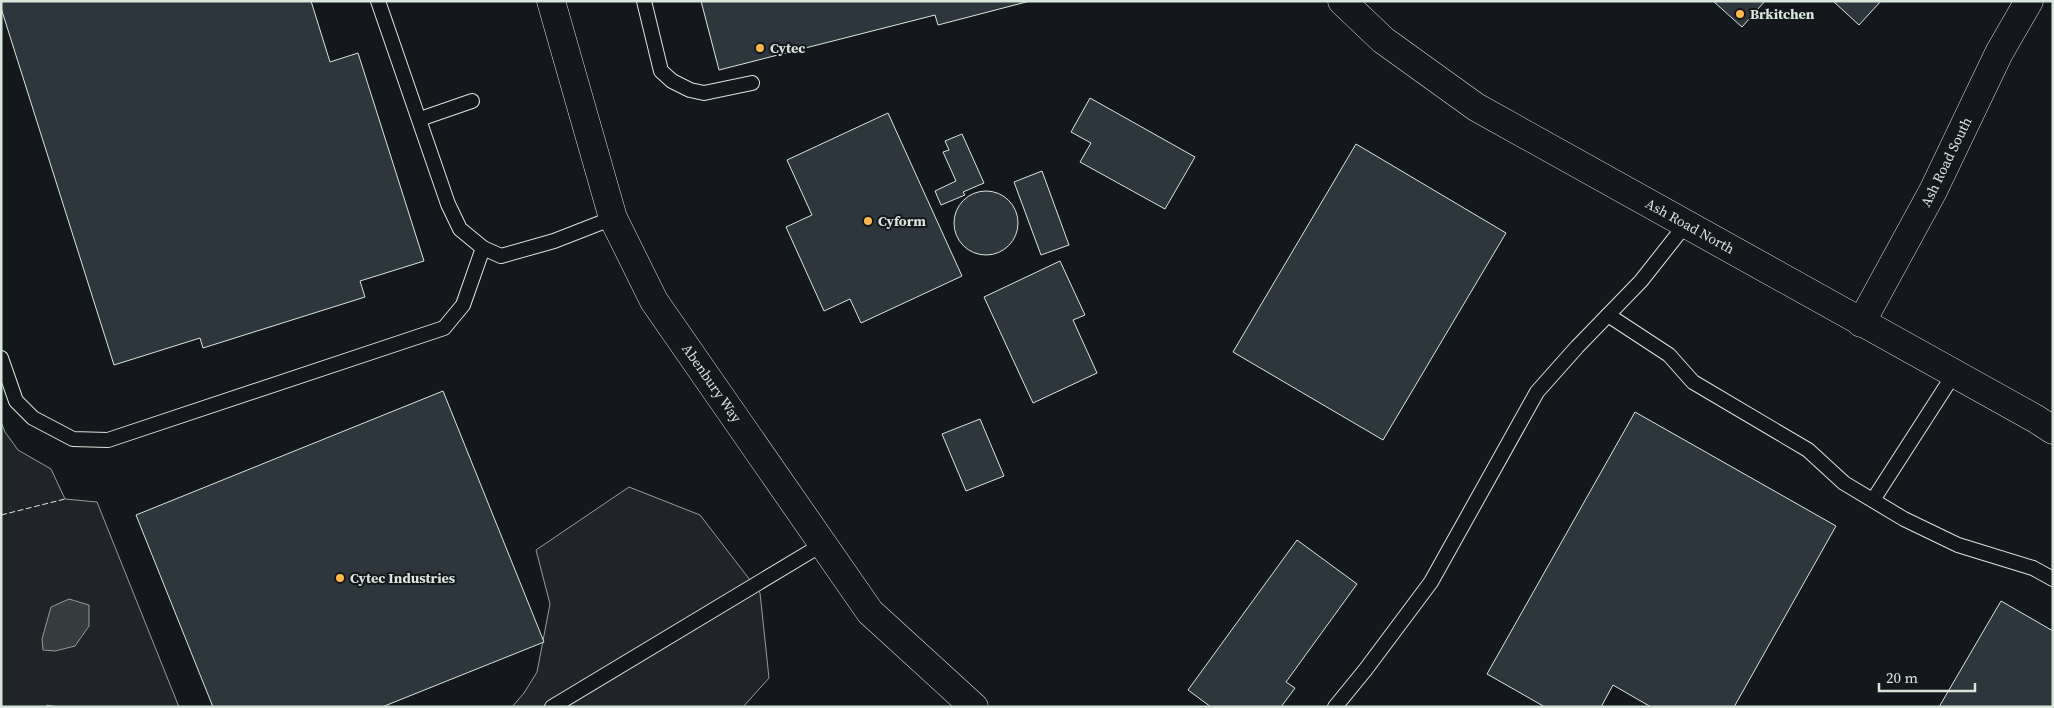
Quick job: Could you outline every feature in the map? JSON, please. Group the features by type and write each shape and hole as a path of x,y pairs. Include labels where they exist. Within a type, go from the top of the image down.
{"street":[{"name":"Abenbury Way","path":"551,1 613,218 654,301 870,612 972,706"},
{"name":"Ash Road North","path":"1342,1 1383,40 1476,107 2053,430"},
{"name":"Ash Road South","path":"1861,323 1933,191 1999,53 2029,1"}],"lane":[{"path":"378,1 448,204 460,229 483,248 502,256 554,241 613,218"},
{"path":"644,1 662,71 672,81 690,90 704,93 752,83"},
{"path":"420,120 472,101"},
{"path":"1335,707 1431,582 1537,392 1641,281 1686,224"},
{"path":"1,358 16,401 33,418 73,439 108,440 444,328 463,304 483,248"},
{"path":"1608,315 1669,355 1693,382 1808,450 1844,483 1904,519 1958,545 2033,568 2053,579"},
{"path":"1873,500 1954,374"},
{"path":"552,707 824,544"}],"shaded area":[{"path":"1,422 5,432 18,450 51,469 65,499 97,502 179,707 59,707 47,705 45,707 1,707"},
{"path":"629,487 700,515 760,593 769,678 743,707 512,707 524,693 537,672 550,604 536,550"},
{"path":"69,599 89,605 89,626 75,646 55,651 43,650 42,639 51,607"}],"building":[{"path":"1,1 311,1 330,62 358,53 424,261 360,281 365,297 203,348 200,338 114,365 1,8"},
{"name":"Cytec","path":"701,1 1030,1 938,25 935,15 719,70"},
{"name":"Brkitchen","path":"1713,1 1765,1 1742,27"},
{"name":"Brkitchen","path":"1833,1 1881,1 1859,25"},
{"path":"1090,98 1195,157 1165,209 1080,162 1091,143 1071,132"},
{"name":"Cyform","path":"888,113 962,276 861,323 850,299 824,311 786,227 812,215 787,160"},
{"path":"962,134 984,183 963,192 965,195 941,205 935,191 956,181 943,152 949,150 945,141"},
{"path":"1356,144 1506,233 1383,440 1233,352"},
{"path":"1042,171 1069,245 1041,255 1014,182"},
{"path":"986,191 1004,197 1012,205 1018,223 1012,241 1004,249 986,255 968,249 960,241 954,223 960,205 968,197"},
{"path":"1060,261 1085,315 1073,320 1097,373 1033,403 984,297"},
{"name":"Cytec Industries","path":"443,391 544,642 382,707 213,707 136,515"},
{"path":"1635,412 1836,526 1734,707 1651,707 1613,685 1601,707 1545,707 1487,674"},
{"path":"980,419 1004,476 966,491 942,434"},
{"path":"1297,540 1357,584 1286,682 1295,688 1281,707 1211,707 1188,690"},
{"path":"2001,601 2053,631 2053,707 1939,707"}],"fence":[{"path":"1,515 65,499"}],"place":[{"name":"Brkitchen","path":"1740,14"},
{"name":"Cytec","path":"760,48"},
{"name":"Cyform","path":"868,221"},
{"name":"Cytec Industries","path":"340,578"}]}
